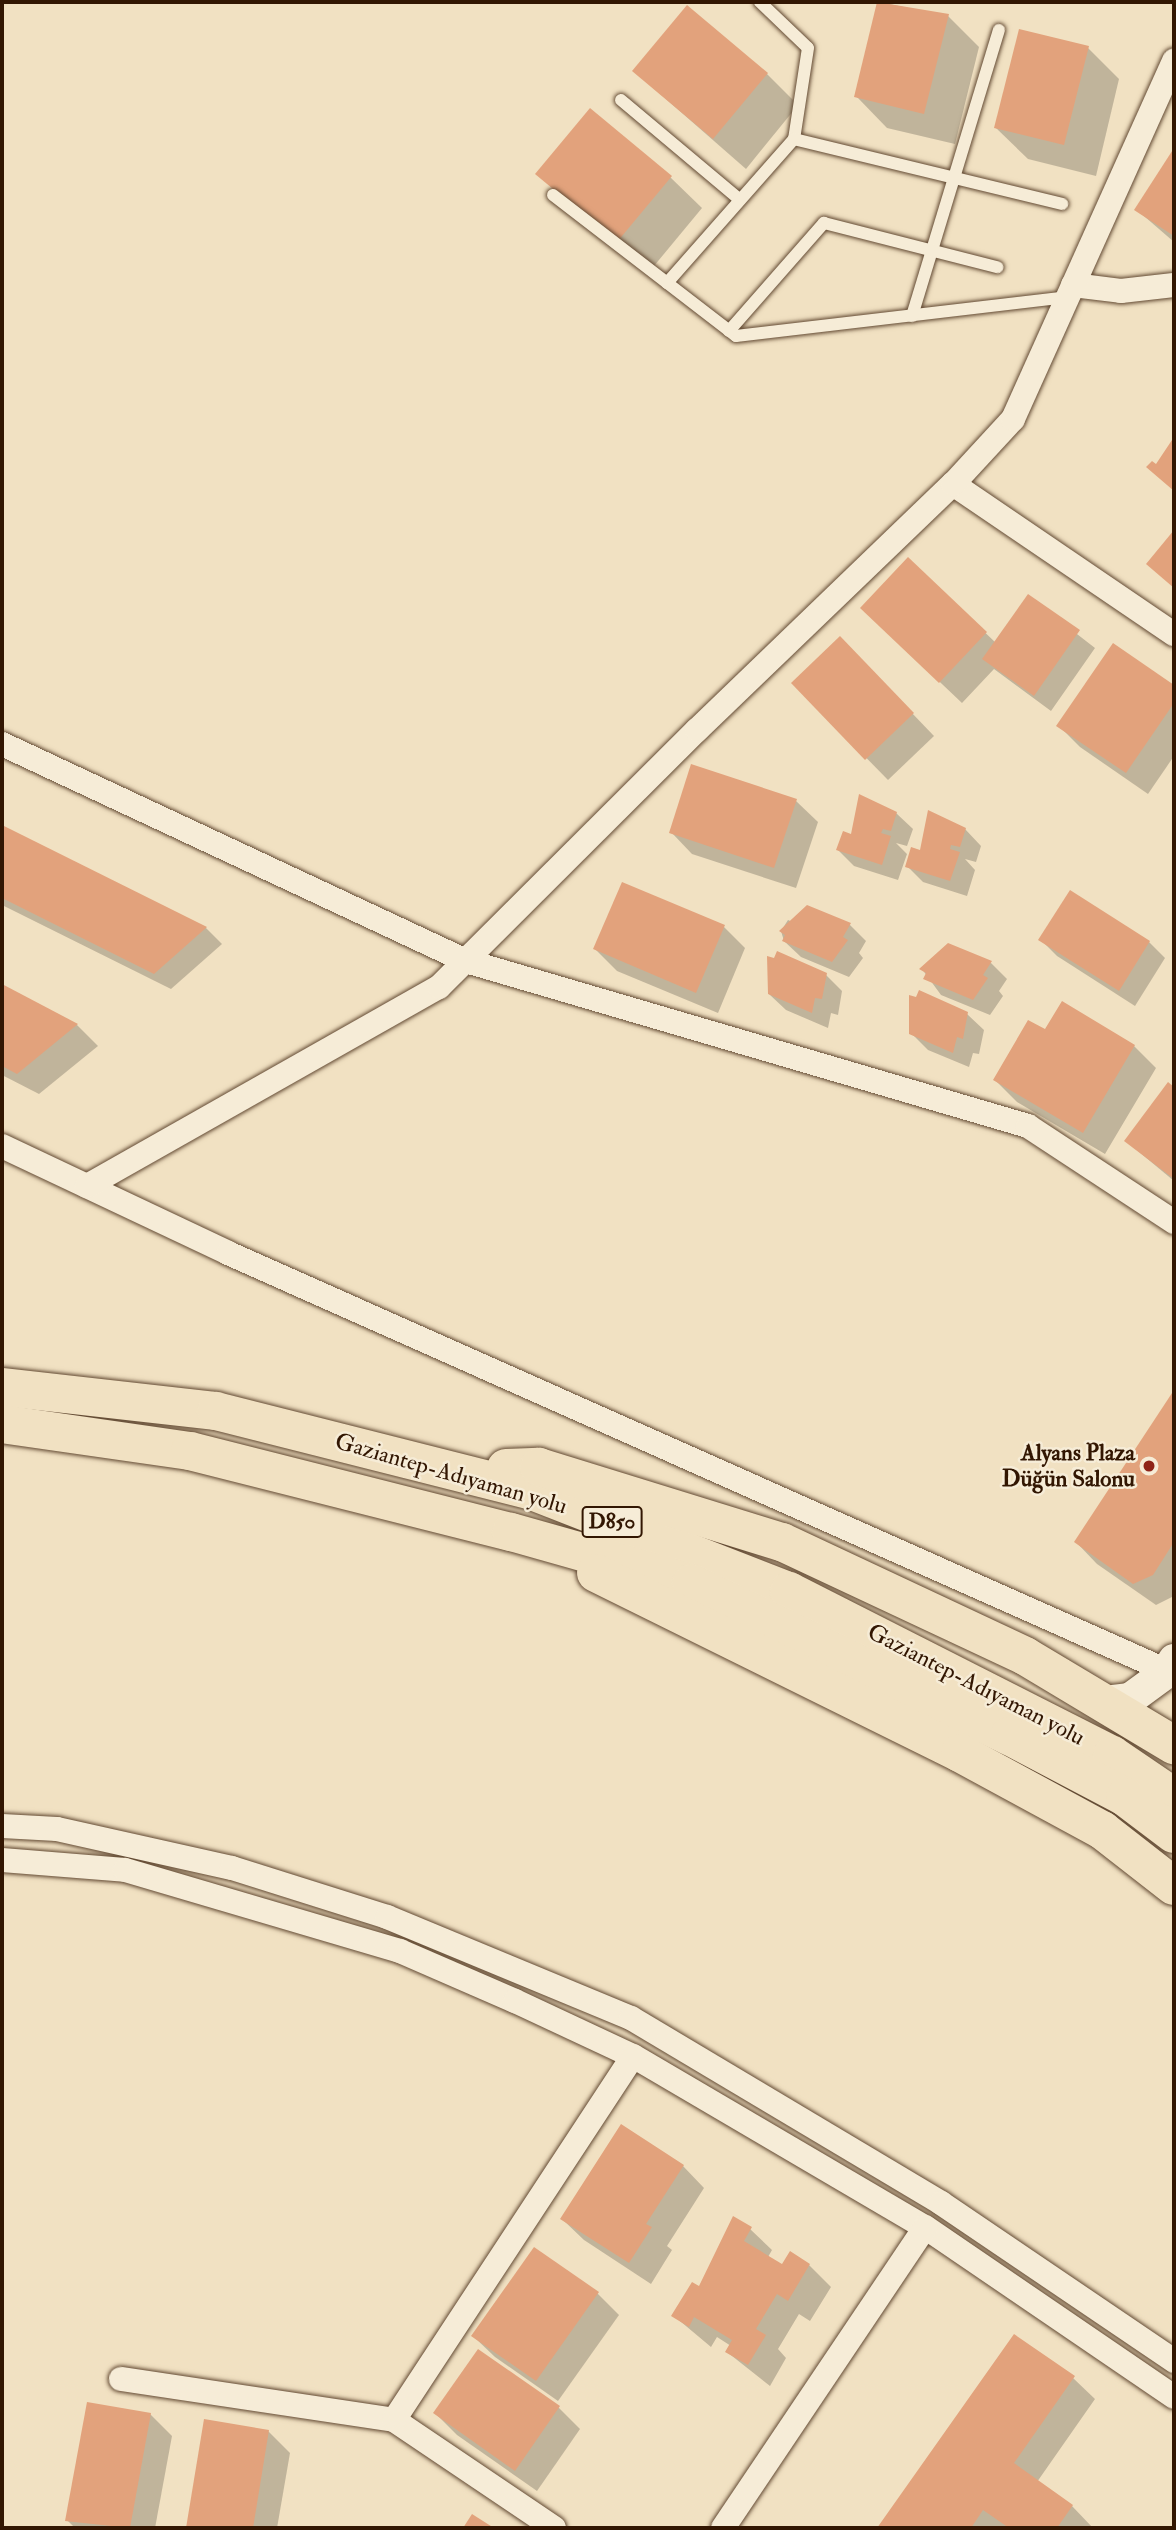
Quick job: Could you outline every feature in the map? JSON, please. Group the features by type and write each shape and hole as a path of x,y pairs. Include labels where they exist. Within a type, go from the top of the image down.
{"highway":[{"name":"Gaziantep-Adıyaman yolu","path":"7,1384 216,1411 532,1491 789,1591 1112,1755 1174,1797"},
{"name":"Gaziantep-Adıyaman yolu","path":"2,1424 190,1451 511,1532 542,1544 691,1583 1009,1736 1125,1797 1174,1833"},
{"path":"446,1469 539,1466 782,1542 1025,1656 1174,1745"},
{"path":"542,1544 667,1611 960,1753 1102,1830 1174,1886"}],"street":[{"path":"87,1186 439,987 697,730 953,484 1013,419 1174,60"},
{"path":"1070,291 1121,291 1174,285"},
{"path":"953,484 1174,634"},
{"path":"2,744 466,961 1028,1126 1174,1222"},
{"path":"2,1146 1172,1669"},
{"path":"1105,1702 1130,1699 1172,1669"},
{"path":"2,1826 57,1829 232,1868 387,1917 631,2018 941,2203 1174,2361"},
{"path":"2,1860 125,1870 400,1951 633,2056 925,2227 1174,2397"},
{"path":"394,2420 633,2056"},
{"path":"723,2528 925,2227"},
{"path":"121,2379 394,2420 554,2528"}],"lane":[{"path":"667,283 794,139 808,48 760,2"},
{"path":"912,316 952,177 999,30"},
{"path":"621,100 740,200"},
{"path":"794,139 1062,204"},
{"path":"552,195 736,336 912,316 1070,291"},
{"path":"729,331 824,223 997,267"}],"building":[{"path":"877,2 949,14 924,114 854,97"},
{"path":"687,5 768,73 713,139 632,71"},
{"path":"1019,29 1089,46 1064,145 994,128"},
{"path":"590,108 672,176 617,242 535,174"},
{"path":"1174,148 1174,236 1134,210"},
{"path":"1174,437 1174,491 1146,467 1152,461 1156,464"},
{"path":"1174,530 1174,588 1146,564"},
{"path":"908,557 987,632 939,683 860,608"},
{"path":"1028,594 1080,630 1034,696 982,659"},
{"path":"840,636 914,713 865,760 791,683"},
{"path":"1113,643 1174,685 1174,703 1126,773 1056,726"},
{"path":"691,764 797,799 774,868 669,833"},
{"path":"859,794 897,812 891,831 883,829 881,833 891,836 882,865 836,850 843,831 851,834"},
{"path":"928,810 966,828 960,847 951,845 950,849 960,852 950,881 905,867 911,847 920,850"},
{"path":"2,825 207,927 154,974 2,898"},
{"path":"622,882 725,925 696,993 593,949"},
{"path":"1070,890 1150,941 1119,991 1038,940"},
{"path":"807,905 851,923 843,937 848,940 832,962 782,941 785,935 779,931"},
{"path":"948,943 992,961 983,975 988,978 973,1000 923,979 926,973 919,969"},
{"path":"777,951 827,973 822,999 815,998 812,1013 768,994 767,956 774,958"},
{"path":"2,984 78,1024 17,1074 2,1066"},
{"path":"919,990 968,1012 963,1039 957,1037 953,1053 909,1034 909,995 916,997"},
{"path":"1062,1001 1135,1045 1083,1133 993,1080 1028,1020 1045,1029"},
{"path":"1168,1082 1174,1087 1174,1179 1124,1141"},
{"name":"Alyans Plaza Düğün Salonu","path":"1174,1390 1174,1542 1153,1575 1133,1584 1074,1542"},
{"path":"621,2124 684,2165 646,2224 652,2227 629,2263 560,2219"},
{"path":"733,2216 752,2227 744,2241 782,2264 790,2251 810,2264 788,2301 777,2294 756,2329 766,2335 748,2365 725,2352 732,2340 694,2317 689,2327 671,2316 692,2282 699,2286"},
{"path":"534,2247 599,2292 536,2381 471,2336"},
{"path":"1014,2334 1075,2376 1014,2463 1073,2505 1057,2528 1009,2528 983,2510 971,2528 877,2528"},
{"path":"478,2349 560,2406 515,2471 433,2413"},
{"path":"87,2402 151,2413 130,2528 65,2521"},
{"path":"204,2419 269,2430 253,2528 186,2528"},
{"path":"472,2514 494,2528 463,2528"}],"place":[{"name":"Alyans Plaza Düğün Salonu","path":"1149,1466"}]}
